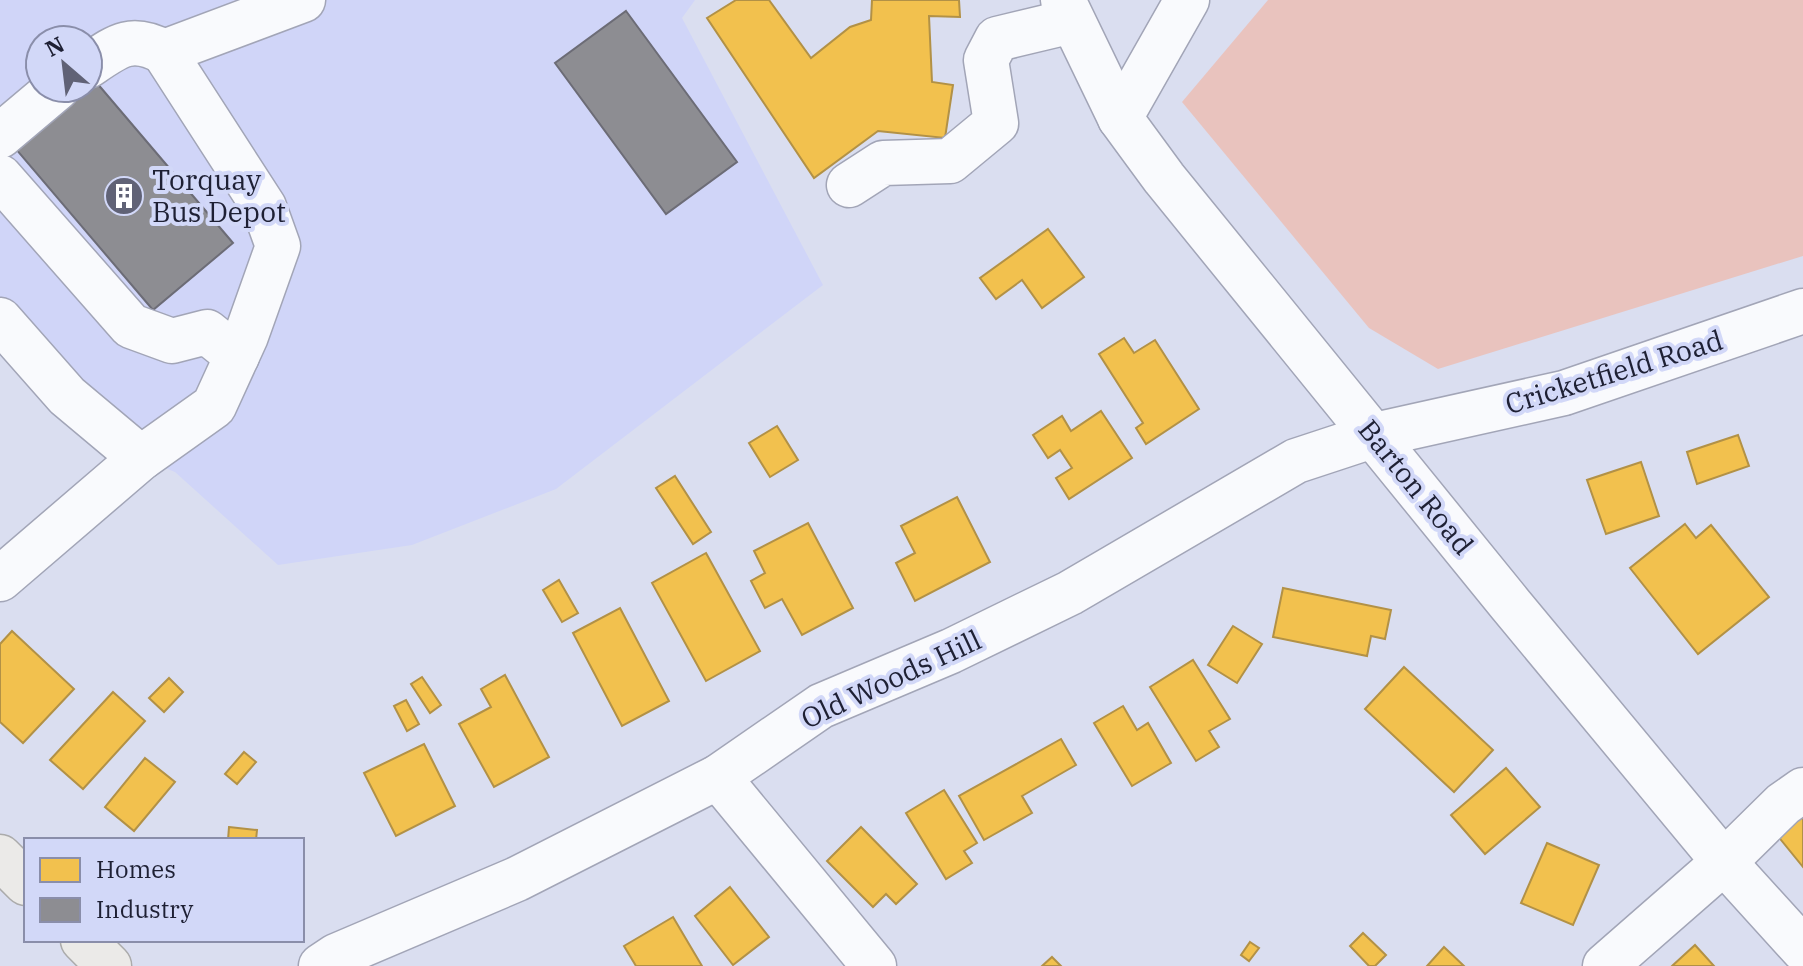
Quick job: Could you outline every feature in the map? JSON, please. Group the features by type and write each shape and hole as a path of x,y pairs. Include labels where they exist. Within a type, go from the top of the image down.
{"main road":[{"path":"0,857 24,881"},
{"path":"85,942 109,966"}],"street":[{"path":"164,52 303,0"},
{"path":"1120,118 1187,0"},
{"path":"849,185 883,163 950,161 996,123 986,60 997,39 1068,10"},
{"name":"Barton Road","path":"1068,10 1120,118 1271,313 1375,435 1724,862 1803,949"},
{"path":"0,579 141,458 214,406 237,356 278,246 264,207 164,52 145,41 118,46 104,55"},
{"path":"0,136 38,104"},
{"path":"0,177 131,326 172,341 207,332 237,356"},
{"name":"Cricketfield Road","path":"1375,435 1564,393 1803,311"},
{"path":"0,320 67,396 141,458"},
{"name":"Old Woods Hill","path":"321,966 336,956 517,879 718,777 821,706 951,651 1070,593 1296,461 1375,435"},
{"path":"718,777 874,966"},
{"path":"1605,966 1724,862 1783,804 1803,790"}],"shaded area":[{"path":"0,0 695,0 682,18 823,285 556,489 412,545 278,565 175,472 141,458 0,320"},
{"path":"1268,0 1803,0 1803,256 1438,369 1369,328 1182,102"}],"building: Homes":[{"path":"736,0 769,0 811,58 850,27 871,20 872,0 959,0 960,17 929,16 932,82 953,85 945,138 878,131 814,178 707,18"},
{"path":"1048,229 1084,277 1042,308 1022,280 996,299 980,278"},
{"path":"1124,338 1134,353 1155,340 1199,409 1146,444 1136,428 1143,423 1099,354"},
{"path":"1101,411 1132,458 1069,499 1056,478 1072,468 1060,450 1048,458 1033,435 1062,416 1071,431"},
{"path":"777,426 798,460 770,477 749,443"},
{"path":"1738,435 1749,466 1697,484 1687,452"},
{"path":"1641,462 1659,516 1606,534 1587,480"},
{"path":"675,476 711,532 693,544 656,488"},
{"path":"957,497 990,562 915,601 896,563 915,553 901,526"},
{"path":"808,523 853,608 802,635 782,599 765,608 751,581 765,573 754,551"},
{"path":"1685,524 1696,538 1711,525 1769,597 1698,654 1630,568"},
{"path":"706,553 760,651 706,681 652,583"},
{"path":"559,580 578,613 562,622 543,590"},
{"path":"1283,588 1391,610 1385,639 1371,636 1367,656 1273,637"},
{"path":"620,608 669,701 622,726 573,633"},
{"path":"1233,626 1262,644 1237,683 1208,665"},
{"path":"12,631 74,689 23,743 0,722 0,644"},
{"path":"1193,660 1230,719 1209,731 1219,747 1196,761 1150,687"},
{"path":"1404,667 1493,750 1454,792 1365,709"},
{"path":"505,675 549,757 494,787 459,724 491,707 481,689"},
{"path":"422,677 441,705 430,713 411,684"},
{"path":"169,678 183,692 164,712 149,698"},
{"path":"113,692 145,721 83,789 50,760"},
{"path":"406,700 419,724 407,731 394,706"},
{"path":"1123,706 1137,730 1148,723 1171,763 1132,786 1094,723"},
{"path":"1061,739 1076,765 1022,796 1032,813 984,840 959,796"},
{"path":"424,744 455,806 396,836 364,773"},
{"path":"244,752 256,762 237,784 225,774"},
{"path":"145,758 175,782 134,831 105,807"},
{"path":"1506,768 1540,807 1485,854 1451,815"},
{"path":"944,790 977,843 964,851 972,863 946,879 906,813"},
{"path":"1803,814 1803,867 1777,835"},
{"path":"229,827 257,830 256,838 228,838"},
{"path":"861,827 917,884 896,904 886,894 873,907 827,861"},
{"path":"1547,843 1599,865 1573,925 1521,903"},
{"path":"730,887 769,937 733,965 695,916"},
{"path":"673,917 702,966 636,966 624,946"},
{"path":"1363,933 1386,955 1375,966 1369,966 1350,946"},
{"path":"1250,942 1259,948 1249,961 1241,955"},
{"path":"1695,945 1714,966 1672,966"},
{"path":"1444,947 1464,966 1427,966"},
{"path":"1052,957 1061,966 1042,966"}],"building: Industry":[{"path":"626,11 737,162 666,214 555,63"},
{"name":"Torquay Bus Depot","path":"104,91 233,243 153,310 15,148 69,104 104,104"}],"place":[{"name":"Torquay Bus Depot","path":"124,196"}]}
